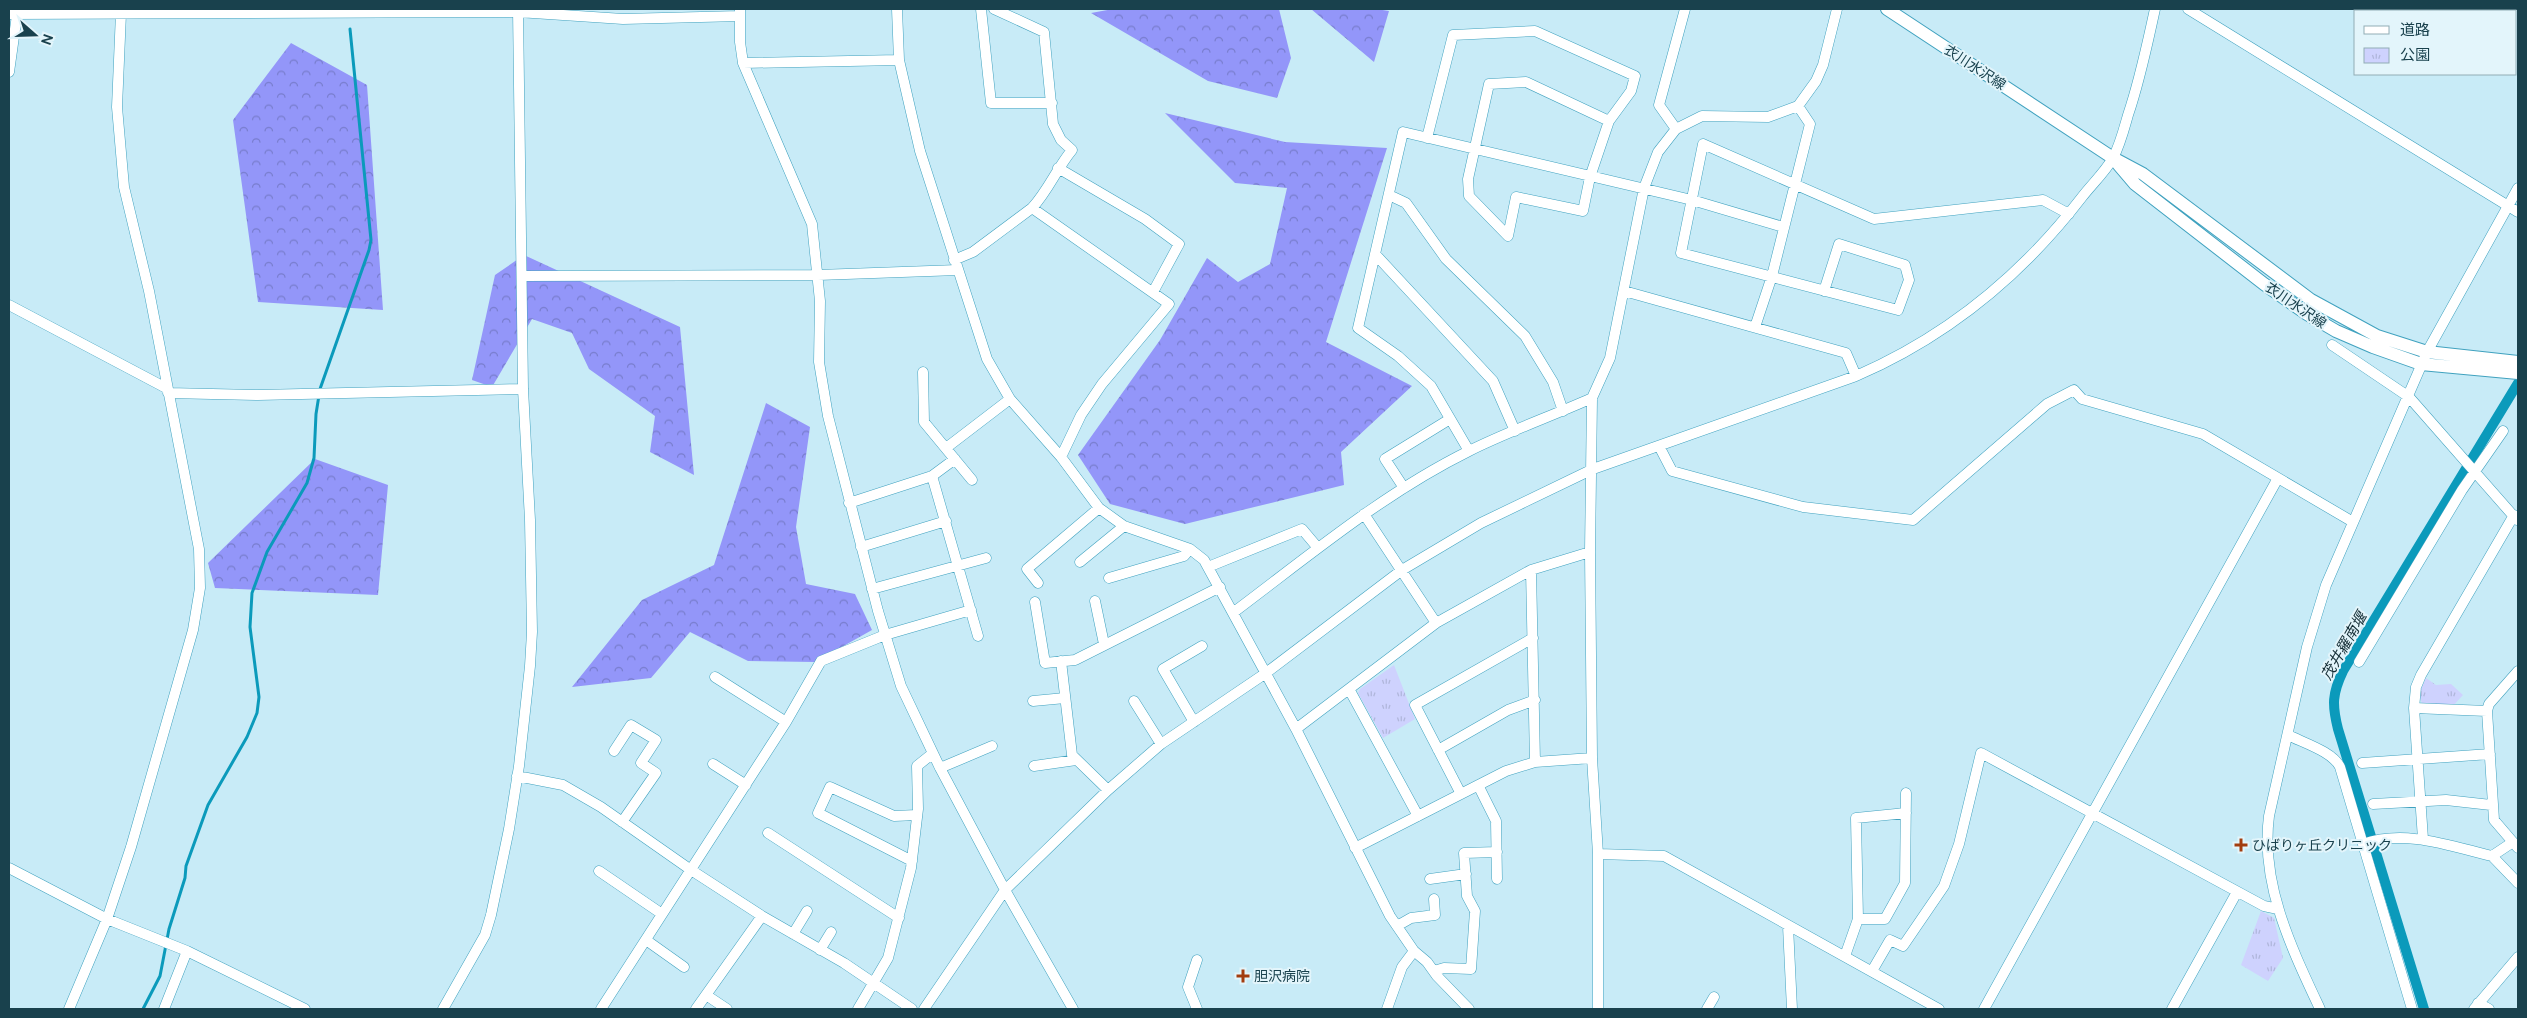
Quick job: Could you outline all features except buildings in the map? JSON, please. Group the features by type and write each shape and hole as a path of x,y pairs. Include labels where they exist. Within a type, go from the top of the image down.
{"main road":[{"name":"衣川水沢線","path":"1887,9 2113,158 2142,174 2311,300 2377,336 2424,358 2468,363 2518,373"},
{"name":"衣川水沢線","path":"2468,363 2518,362"}],"street":[{"path":"897,9 899,60 920,151 987,359 1010,399 1061,457 1098,508 1124,526 1190,549 1204,560 1296,729 1397,926 1414,951 1427,962 1469,1009"},
{"path":"981,9 991,103 1052,103"},
{"path":"523,276 818,275 956,265 1032,208 1040,200 1058,168 1072,150 1061,140 1053,124 1044,32 994,9"},
{"path":"1676,130 1659,105 1685,9"},
{"path":"1598,1009 1598,854 1592,758 1590,552 1593,469 1592,398 1610,358 1644,188 1658,152 1676,130 1702,116 1768,117 1798,106 1816,81 1823,65 1837,9"},
{"path":"924,1009 1005,890 1108,790 1161,744 1266,673 1402,570 1481,524 1593,469 1856,376 1881,365 1938,334 2010,277 2069,214 2113,158 2144,67 2155,9"},
{"path":"2188,9 2518,212"},
{"path":"9,72 13,15 186,11 518,11 624,19 740,13 740,42 744,63 807,209 814,239 818,275 819,362 828,416 872,589 901,686 932,754 1005,890 1073,1009"},
{"path":"443,1009 485,935 509,829 517,776 532,632 530,520 523,389 518,11"},
{"path":"69,1009 107,919 131,847 193,630 200,588 200,549 149,291 124,187 117,107 121,13"},
{"path":"1427,138 1453,34 1535,31 1635,76 1631,91 1609,121 1590,177 1583,211 1516,197 1508,236 1469,196 1468,178 1489,84 1526,82 1609,121"},
{"path":"744,63 899,60"},
{"path":"1755,327 1772,276 1810,124 1798,106"},
{"path":"1469,451 1431,386 1398,356 1358,328 1403,132 1692,200 1783,227"},
{"path":"1824,291 1839,244 1905,265 1909,280 1898,310 1824,291 1772,276 1681,253 1703,144 1874,219 2043,200 2069,214"},
{"path":"1058,168 1145,219 1179,244 1153,292"},
{"path":"2320,1009 2278,909 2268,871 2267,829 2318,606 2409,397 2424,358 2518,188"},
{"path":"1389,195 1406,204 1446,259 1525,336 1552,382 1563,411"},
{"path":"1032,208 1169,304 1102,384 1081,415 1061,457"},
{"path":"1375,254 1493,381 1515,431"},
{"path":"1624,291 1846,353 1856,376"},
{"path":"9,305 168,391 258,395 523,389"},
{"path":"2332,346 2409,397 2516,518 2421,675 2416,687 2414,708 2423,839"},
{"path":"923,372 924,422 972,480"},
{"path":"1659,446 1672,471 1803,507 1913,520 2048,404 2074,390 2082,400 2204,434 2353,522"},
{"path":"1234,612 1364,514 1404,488 1469,451 1592,398"},
{"path":"946,448 1010,399"},
{"path":"1404,488 1385,459 1450,419"},
{"path":"2359,662 2474,470 2503,431"},
{"path":"849,503 932,476 955,459"},
{"path":"932,476 978,636"},
{"path":"1984,1009 2278,478"},
{"path":"1038,583 1027,569 1098,508"},
{"path":"1364,514 1436,623"},
{"path":"861,547 946,521"},
{"path":"1080,562 1124,526"},
{"path":"1208,567 1302,529 1318,548"},
{"path":"1109,578 1184,556 1190,549"},
{"path":"1296,729 1436,623 1531,570 1590,552"},
{"path":"872,589 986,558"},
{"path":"1531,570 1535,762"},
{"path":"1035,602 1044,663 1075,660 1220,588"},
{"path":"1095,601 1104,644"},
{"path":"601,1009 786,722 821,661 885,635 971,610"},
{"path":"1461,794 1415,704 1533,638"},
{"path":"1194,722 1164,669 1202,646"},
{"path":"1061,661 1072,755 1108,790"},
{"path":"2492,856 2515,845 2494,820 2491,805 2487,711 2489,704 2517,673"},
{"path":"715,678 786,722"},
{"path":"1349,689 1418,816"},
{"path":"1033,701 1065,698"},
{"path":"1438,750 1508,710 1535,700"},
{"path":"1134,701 1161,744"},
{"path":"2414,708 2487,711"},
{"path":"614,751 631,725 656,740 641,763 656,774 622,822"},
{"path":"2288,735 2337,761 2365,843 2412,1009"},
{"path":"940,768 992,746"},
{"path":"1872,971 1890,940 1903,946 1944,886 1959,844 1981,753 2094,812 2237,892 2264,906 2278,909"},
{"path":"858,1009 888,958 912,861 917,816 917,766 932,754"},
{"path":"2362,763 2490,754"},
{"path":"1356,848 1506,770 1535,762 1592,758"},
{"path":"1034,766 1076,760"},
{"path":"713,764 746,785"},
{"path":"517,776 563,785 622,822 762,916 820,950 912,1009"},
{"path":"1478,785 1496,822 1497,878"},
{"path":"912,861 818,813 830,787 894,816 917,816"},
{"path":"1858,920 1885,920 1905,883 1906,793"},
{"path":"2373,804 2446,800 2491,805"},
{"path":"1844,956 1858,920 1856,818 1906,813"},
{"path":"768,833 899,918"},
{"path":"2365,843 2379,838 2423,839 2492,856 2518,883"},
{"path":"1434,971 1444,968 1471,969 1475,911 1468,896 1464,854 1497,852"},
{"path":"1598,854 1664,856 1939,1009"},
{"path":"9,868 107,919 187,951 306,1009"},
{"path":"598,871 662,914"},
{"path":"1430,879 1466,874"},
{"path":"2172,1009 2237,892"},
{"path":"1397,926 1411,918 1435,915 1434,899"},
{"path":"793,934 807,911"},
{"path":"696,1009 762,916"},
{"path":"1788,926 1792,1009"},
{"path":"820,950 831,932"},
{"path":"646,940 684,967"},
{"path":"164,1009 187,951"},
{"path":"1387,1009 1402,966 1414,951"},
{"path":"2489,1009 2476,1006 2518,957"},
{"path":"1196,1009 1188,987 1197,960"},
{"path":"706,995 727,1009"},
{"path":"1707,1009 1714,997"}],"green space":[{"path":"1113,9 1279,9 1291,58 1277,98 1208,81 1091,13"},
{"path":"1311,9 1376,9 1389,11 1374,62"},
{"path":"291,43 367,85 383,310 258,302 233,120"},
{"path":"1165,113 1285,142 1387,148 1326,342 1412,386 1341,452 1344,485 1185,524 1110,504 1078,455 1160,340 1207,258 1238,282 1270,264 1287,188 1235,183"},
{"path":"524,255 680,327 694,475 650,452 655,416 589,369 572,333 532,319 492,387 472,380 495,275"},
{"path":"766,403 810,427 796,527 806,584 855,594 872,630 815,662 748,661 690,632 651,678 572,687 642,600 714,565"},
{"path":"315,459 388,485 378,595 215,588 208,563"},
{"path":"1394,665 1415,719 1383,738 1358,693 1360,689"},
{"path":"2426,678 2436,685 2451,684 2463,695 2452,707 2422,704 2419,693"},
{"path":"2261,911 2274,918 2283,958 2268,981 2241,965"}],"waterway":[{"path":"143,1009 160,976 169,929 185,878 186,866 208,805 247,737 257,713 259,697 250,627 252,593 267,552 307,483 314,458 316,414 320,389 369,250 371,240 350,29"},
{"name":"茂井羅南堰","path":"2424,1009 2338,729 2334,706 2335,693 2343,671 2518,383"}],"place":[{"name":"ひばりヶ丘クリニック","path":"2241,845"},
{"name":"胆沢病院","path":"1243,976"}]}
